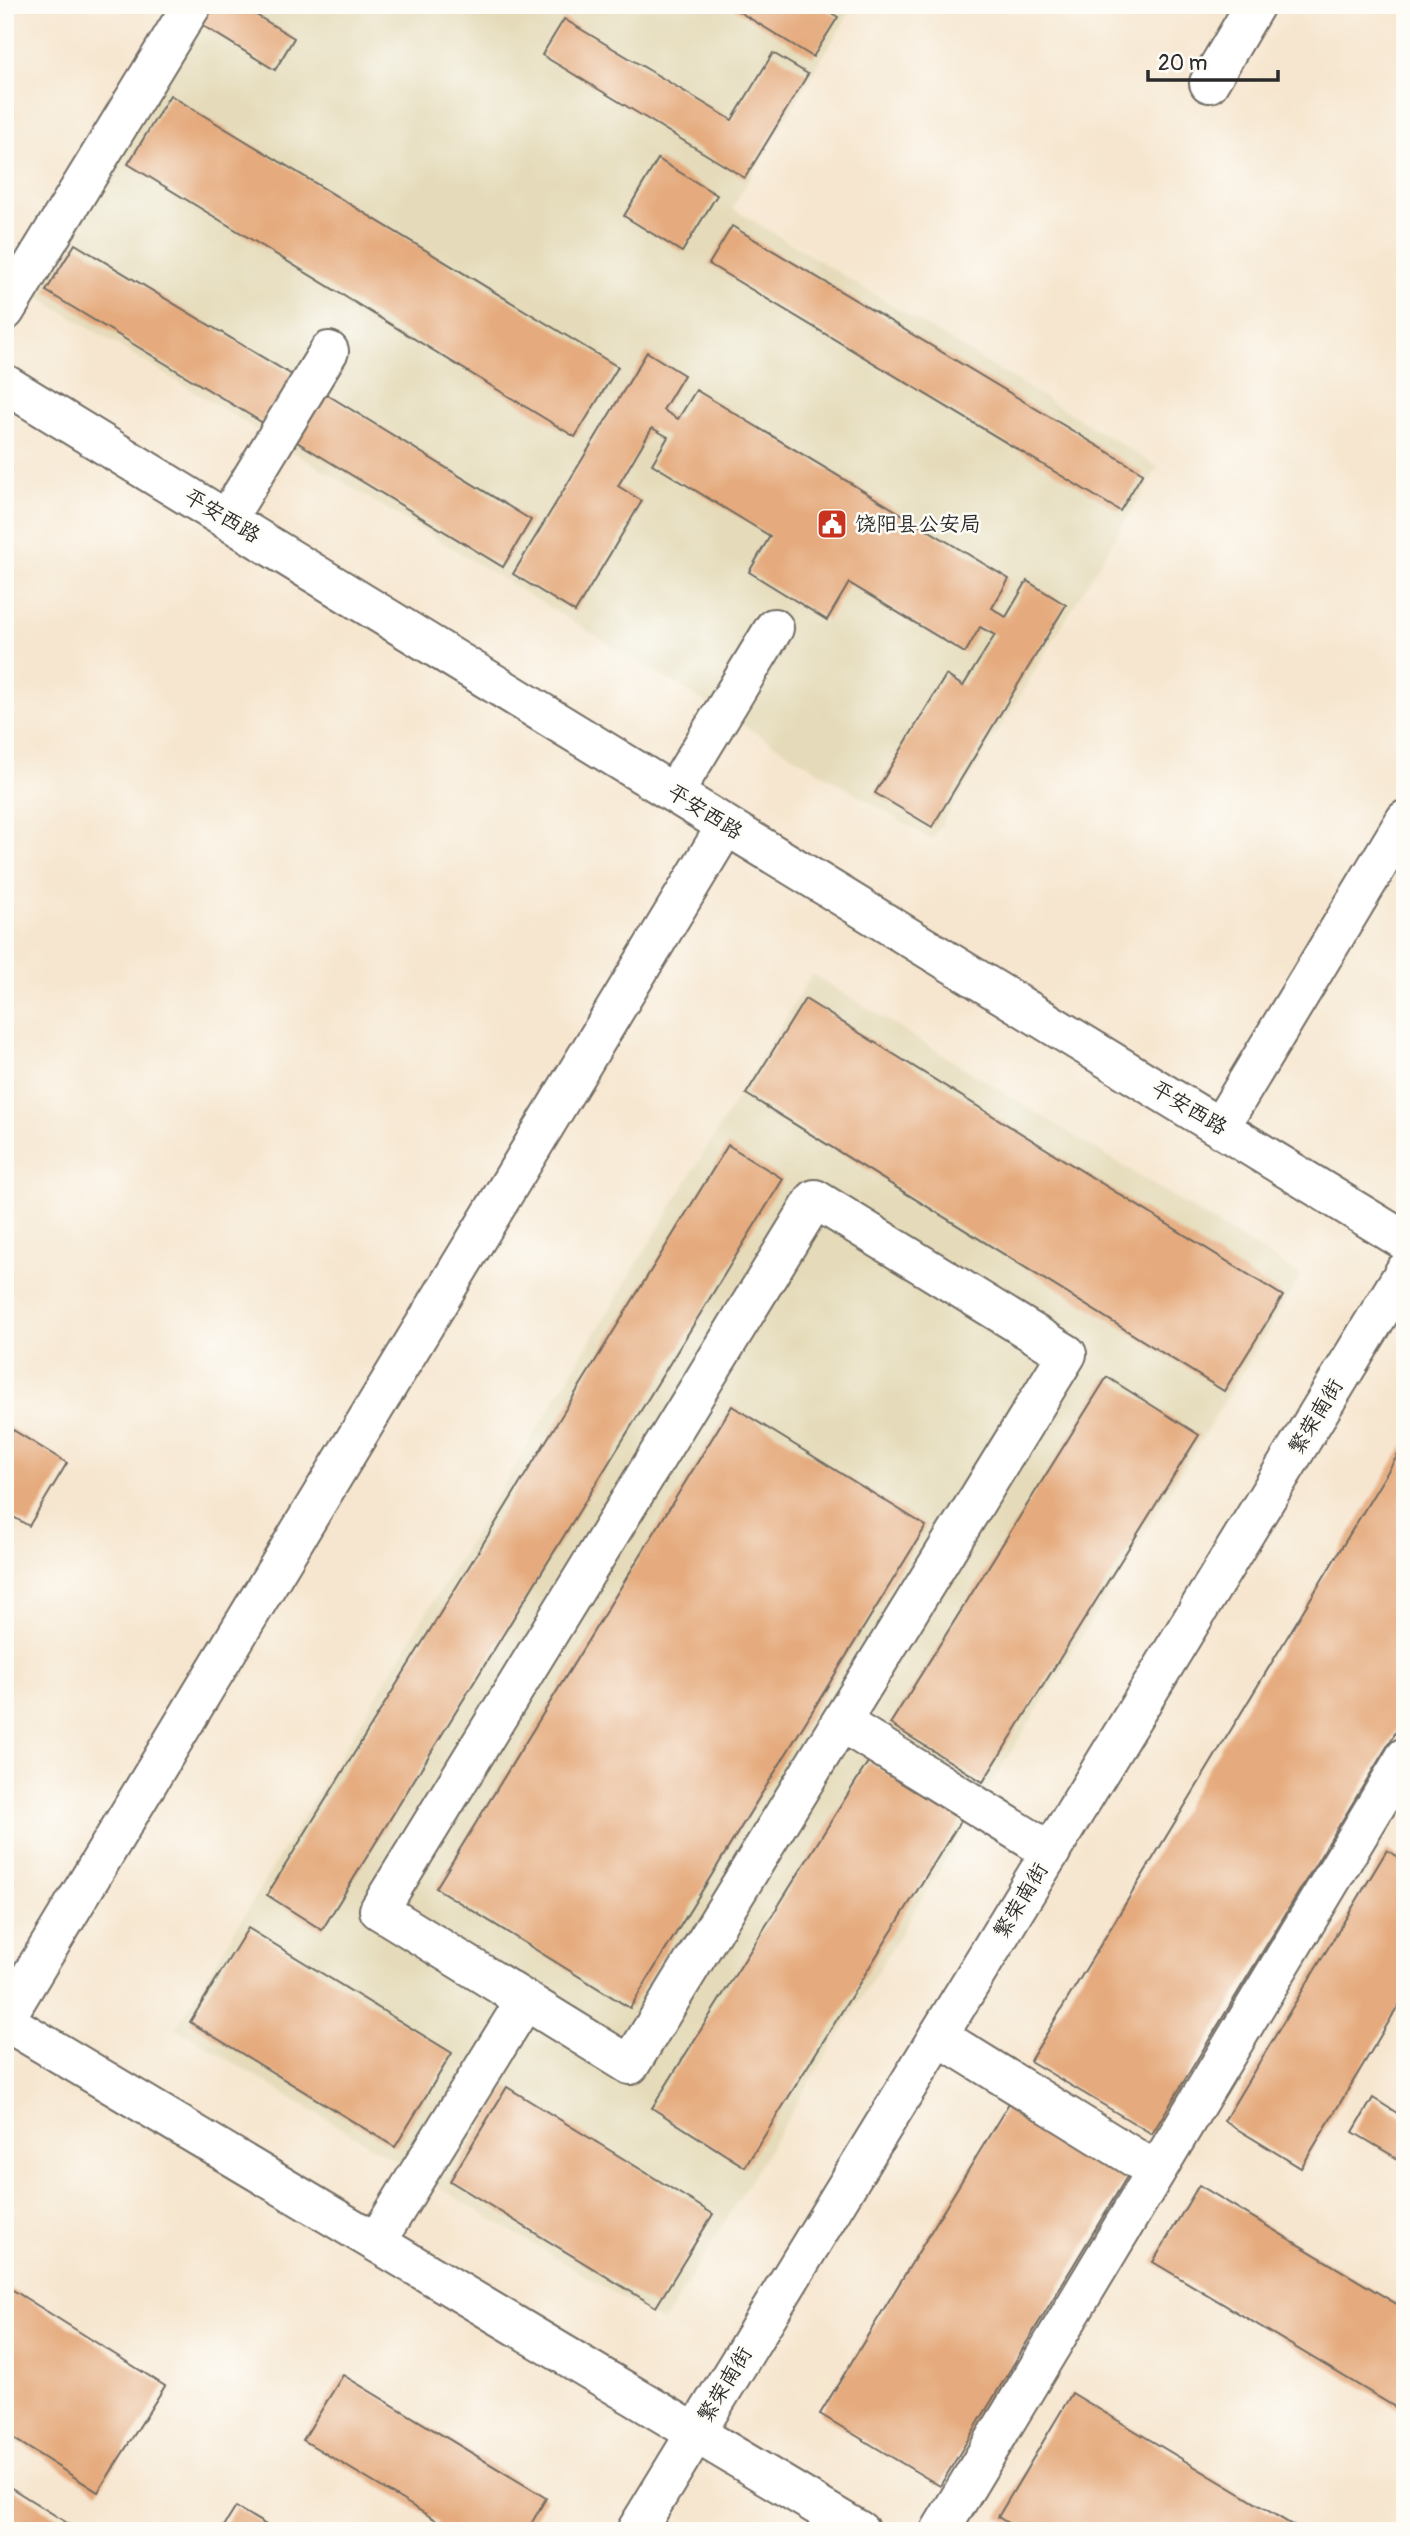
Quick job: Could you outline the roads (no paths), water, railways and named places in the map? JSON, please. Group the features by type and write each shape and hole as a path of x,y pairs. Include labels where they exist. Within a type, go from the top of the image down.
{"street":[{"path":"5,311 192,5"},
{"path":"1209,83 1255,5"},
{"path":"227,519 329,351"},
{"name":"平安西路","path":"5,384 1405,1241"},
{"path":"674,793 774,628"},
{"path":"1220,1127 1405,820"},
{"path":"726,826 7,2026 376,2242 860,2531"},
{"path":"815,1199 1067,1354 630,2065 524,2001 379,1910 815,1199"},
{"name":"繁荣南街","path":"636,2531 1405,1270"},
{"path":"841,1723 1051,1852"},
{"path":"940,2531 1405,1757"},
{"path":"376,2242 524,2001"},
{"path":"938,2036 1156,2171"}],"place":[{"name":"饶阳县公安局","path":"832,524"}]}
